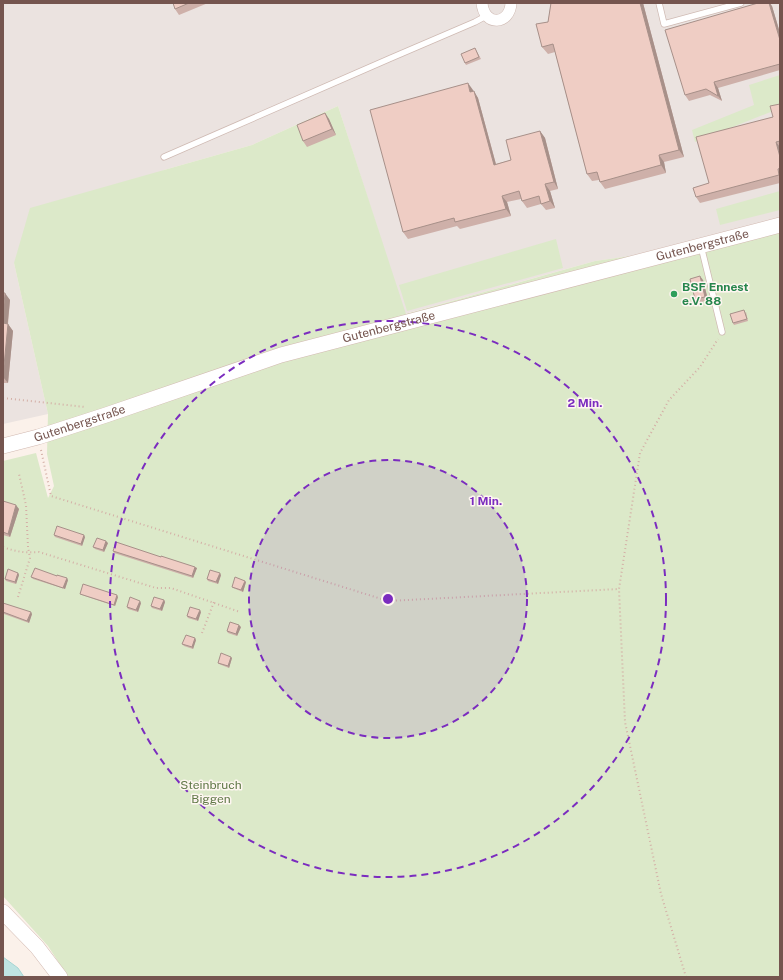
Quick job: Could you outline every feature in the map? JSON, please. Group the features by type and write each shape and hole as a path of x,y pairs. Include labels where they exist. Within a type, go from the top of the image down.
{"main road":[{"name":"Gutenbergstraße","path":"3,446 38,437 106,415 281,355 780,225"},
{"path":"3,912 37,947 60,977"}],"street":[{"path":"482,3 486,16 494,20 499,20 508,14 511,3"}],"lane":[{"path":"659,3 664,24 741,3"},
{"path":"164,157 486,16"},
{"path":"701,246 722,332"}],"path":[{"path":"686,977 661,894 625,722 618,589 640,452 669,400 700,367 722,332"},
{"path":"3,398 88,407"},
{"path":"38,437 51,496 388,602 618,589"},
{"path":"18,598 30,558 26,505 19,474"},
{"path":"3,547 16,552 40,552 156,588 172,588 240,612"},
{"path":"202,633 214,602"}],"shaded area":[{"path":"3,3 780,3 780,228 701,246 595,261 405,314 338,106 252,145 164,170 14,263 48,414 3,424"}],"green space":[{"path":"780,75 780,109 695,142 692,130 754,105 749,85"},
{"name":"Steinbruch Biggen","path":"338,106 406,314 595,261 701,246 780,228 780,977 68,977 48,946 3,896 3,461 36,453 48,498 54,486 47,454 48,414 14,263 30,208 252,145"},
{"path":"780,191 780,210 720,225 716,209"},
{"path":"556,239 563,268 407,311 399,285"}],"water":[{"path":"3,957 18,968 24,977 3,977"}],"building":[{"path":"173,3 189,3 175,9"},
{"path":"551,3 640,3 679,150 659,155 661,165 600,182 597,172 587,174 553,44 542,47 536,24 548,22"},
{"path":"758,3 769,3 780,40 780,64 714,82 718,96 706,89 685,95 665,30"},
{"path":"475,48 479,57 465,63 461,54"},
{"path":"468,83 470,92 474,91 494,165 511,160 506,140 540,131 554,182 545,184 550,201 541,204 539,196 522,201 519,191 502,196 506,209 455,222 454,218 403,232 370,110"},
{"path":"780,104 780,141 776,142 780,157 780,168 778,169 779,175 696,197 693,188 709,183 696,137 773,117 770,106"},
{"path":"325,113 332,129 303,141 297,125"},
{"path":"700,276 705,297 695,299 690,279"},
{"path":"3,293 5,293 3,316"},
{"path":"744,310 747,319 733,323 730,314"},
{"path":"3,323 8,324 3,376"},
{"path":"3,501 16,505 8,534 3,532"},
{"path":"57,526 84,535 81,544 54,535"},
{"path":"97,538 106,541 103,550 93,547"},
{"path":"116,542 195,567 192,576 113,551"},
{"path":"35,568 67,578 63,588 31,577"},
{"path":"8,569 18,573 15,582 5,579"},
{"path":"210,570 220,573 216,582 207,579"},
{"path":"235,577 245,581 241,590 232,587"},
{"path":"83,584 117,595 114,605 80,594"},
{"path":"130,597 140,601 136,610 127,607"},
{"path":"154,597 164,600 160,609 151,606"},
{"path":"3,603 31,612 27,621 3,612"},
{"path":"190,607 200,610 196,619 187,616"},
{"path":"230,622 239,625 236,634 227,631"},
{"path":"186,635 195,638 192,647 182,644"},
{"path":"221,653 231,657 228,666 218,663"}],"place":[{"name":"BSF Ennest e.V. 88","path":"674,294"}]}
